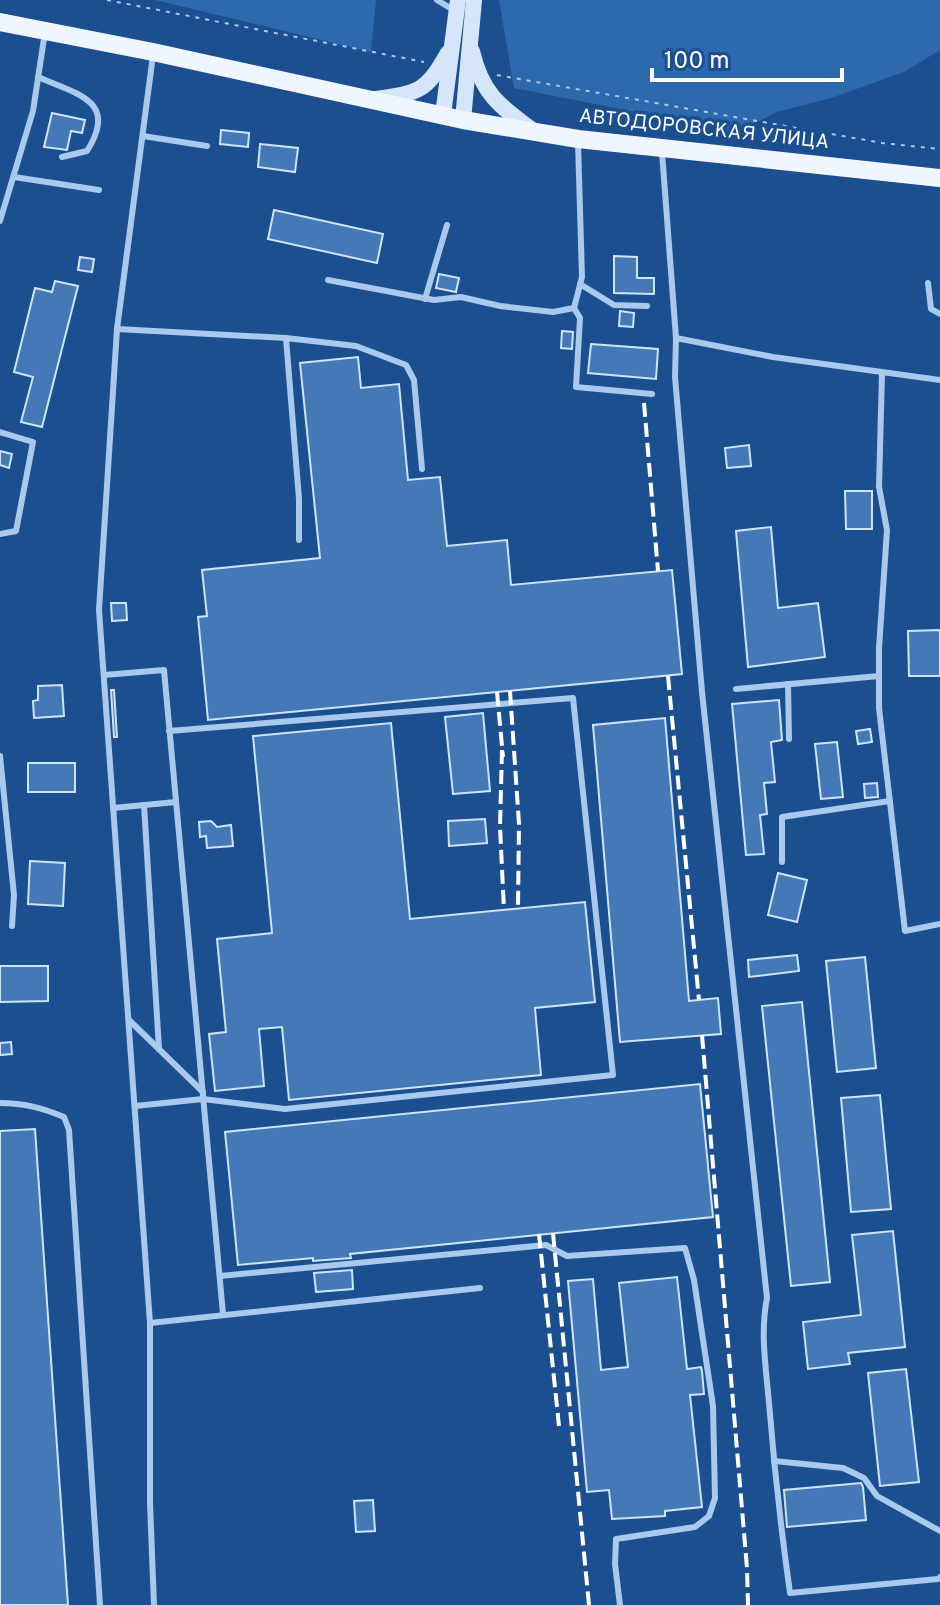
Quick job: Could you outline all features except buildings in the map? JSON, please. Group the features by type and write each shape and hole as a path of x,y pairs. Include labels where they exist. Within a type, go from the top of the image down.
{"main road":[{"path":"463,120 474,0"},
{"path":"443,115 457,6"},
{"name":"АВТОДОРОВСКАЯ УЛИЦА","path":"0,22 463,120 535,132 940,178"},
{"path":"470,42 487,92 499,106 535,132"},
{"path":"371,100 399,96 428,85 452,45"}],"lane":[{"path":"437,0 457,6"},
{"path":"0,221 33,111 45,32"},
{"path":"153,52 117,329 99,610 150,1323 150,1503 154,1605"},
{"path":"38,77 89,99 97,109 100,122 87,151 62,157"},
{"path":"143,136 207,146"},
{"path":"578,139 580,284 574,308 580,318 576,387 652,394"},
{"path":"662,148 676,338 675,377 702,692 767,1298 763,1320 774,1461 790,1593 940,1577"},
{"path":"14,177 99,190"},
{"path":"425,299 447,225"},
{"path":"328,280 425,299 461,297 500,306 553,312 574,308"},
{"path":"928,283 931,309 940,314"},
{"path":"580,284 614,305 647,306"},
{"path":"117,329 286,338 356,346 406,365 414,380 422,469"},
{"path":"286,338 299,499 299,540"},
{"path":"676,338 773,357 940,380"},
{"path":"882,373 879,487 887,530 879,708 905,931 940,924"},
{"path":"0,432 33,442 16,531 0,534"},
{"path":"104,675 164,670 223,1314"},
{"path":"736,689 879,676"},
{"path":"788,684 789,739"},
{"path":"135,1106 203,1095 285,1109 613,1075 573,698 169,731"},
{"path":"0,756 14,895 12,926"},
{"path":"782,862 782,817 890,801"},
{"path":"113,808 176,802"},
{"path":"144,805 159,1049"},
{"path":"129,1020 203,1095"},
{"path":"0,1103 41,1107 64,1117 69,1130 100,1605"},
{"path":"220,1276 546,1245 567,1256 685,1248 694,1280 713,1406 715,1498 709,1516 695,1527 616,1539 615,1564 620,1605"},
{"path":"150,1323 480,1288"},
{"path":"774,1461 843,1468 864,1478 877,1496 940,1531"}],"path":[{"path":"107,0 450,67"},
{"path":"491,75 882,143 940,149"}],"shaded area":[{"path":"155,0 376,0 371,52"},
{"path":"499,0 940,0 940,50 904,72 831,98 777,112 737,132 514,88"}],"railway":[{"path":"644,403 658,571"},
{"path":"668,676 699,1000"},
{"path":"510,691 519,824 518,908"},
{"path":"497,692 503,757"},
{"path":"502,750 500,827 504,910"},
{"path":"702,1035 748,1605"},
{"path":"553,1233 589,1605"},
{"path":"539,1234 559,1426"}]}
